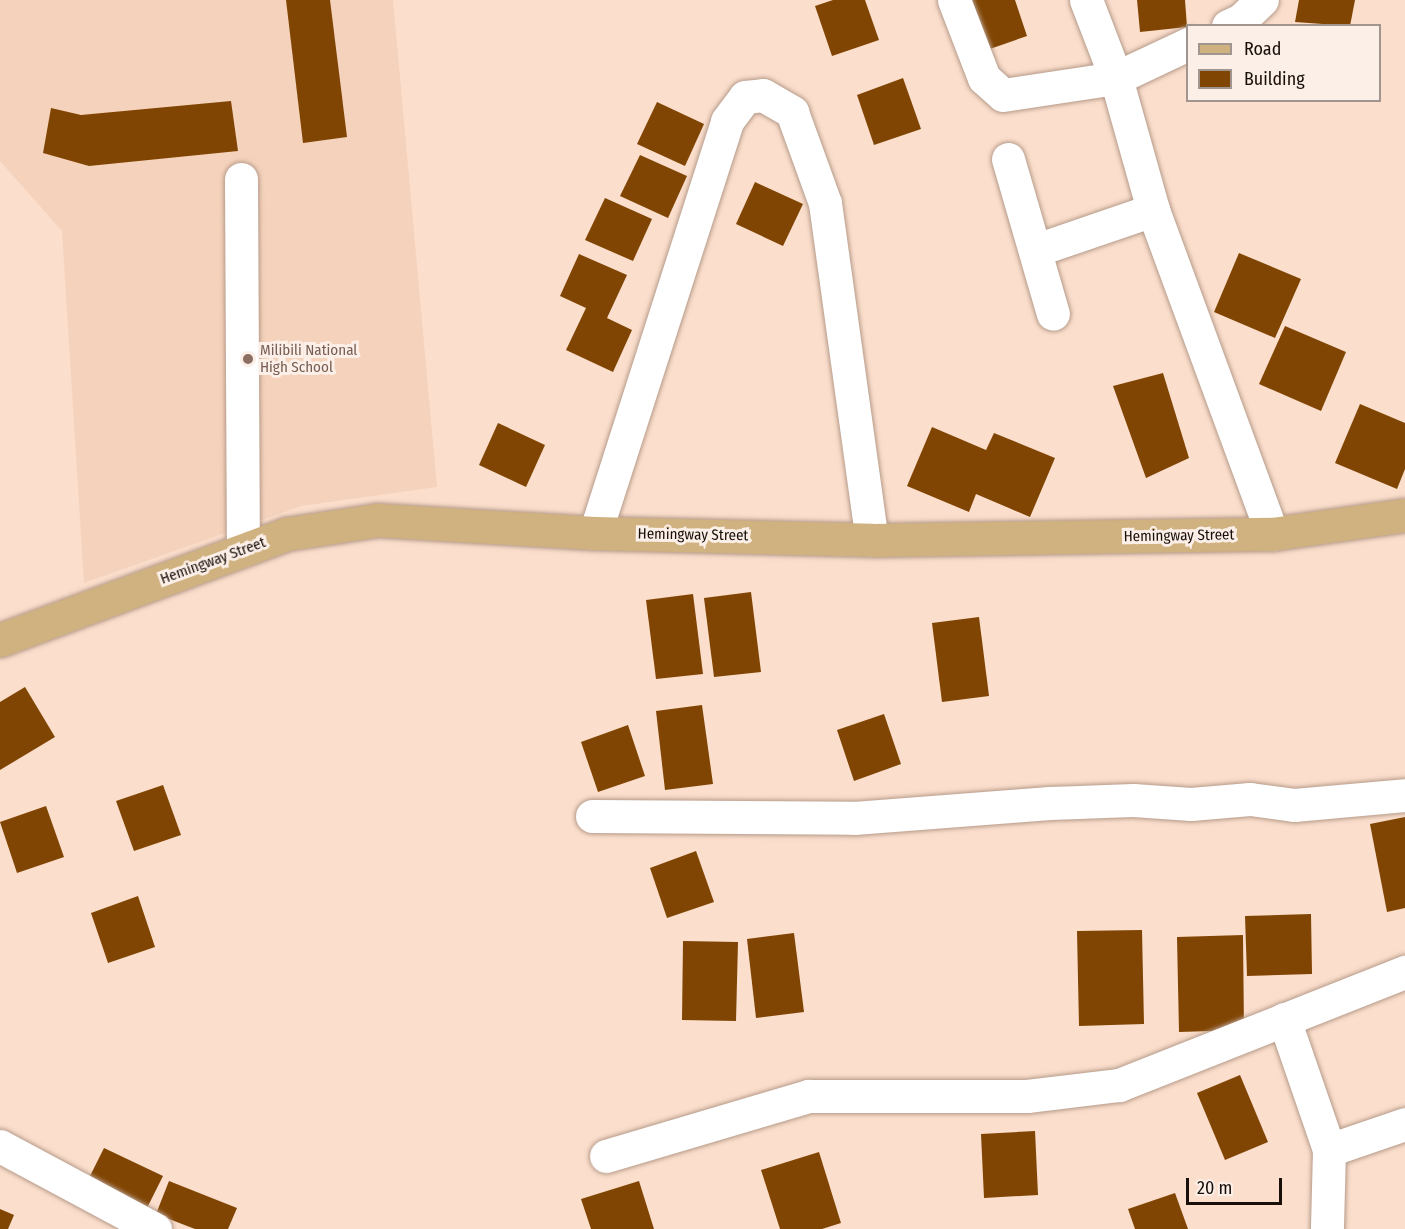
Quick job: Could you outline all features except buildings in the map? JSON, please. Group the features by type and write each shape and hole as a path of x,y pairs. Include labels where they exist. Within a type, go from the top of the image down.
{"main road":[{"name":"Hemingway Street","path":"0,640 286,534 377,520 595,533 872,540 1272,534 1405,515"}],"street":[{"path":"954,0 984,78 1003,95 1116,78 1186,46"},
{"path":"1086,0 1116,78 1153,210 1272,534"},
{"path":"1232,24 1241,20 1262,0"},
{"path":"595,533 727,121 745,97 764,95 792,112 825,203 872,540"},
{"path":"1008,159 1053,314"},
{"path":"241,179 243,550"},
{"path":"1036,250 1153,210"},
{"path":"592,816 854,818 1049,803 1133,800 1191,804 1250,799 1294,805 1405,795"},
{"path":"606,1156 808,1095 1027,1096 1119,1085 1284,1019 1379,985 1405,972"},
{"path":"1284,1019 1329,1150 1328,1229"},
{"path":"1329,1150 1405,1124"},
{"path":"0,1146 155,1229"}],"shaded area":[{"name":"Milibili National High School","path":"0,0 393,0 437,487 301,506 84,583 62,231 0,161"}],"place":[{"name":"Milibili National High School","path":"248,359"}]}
